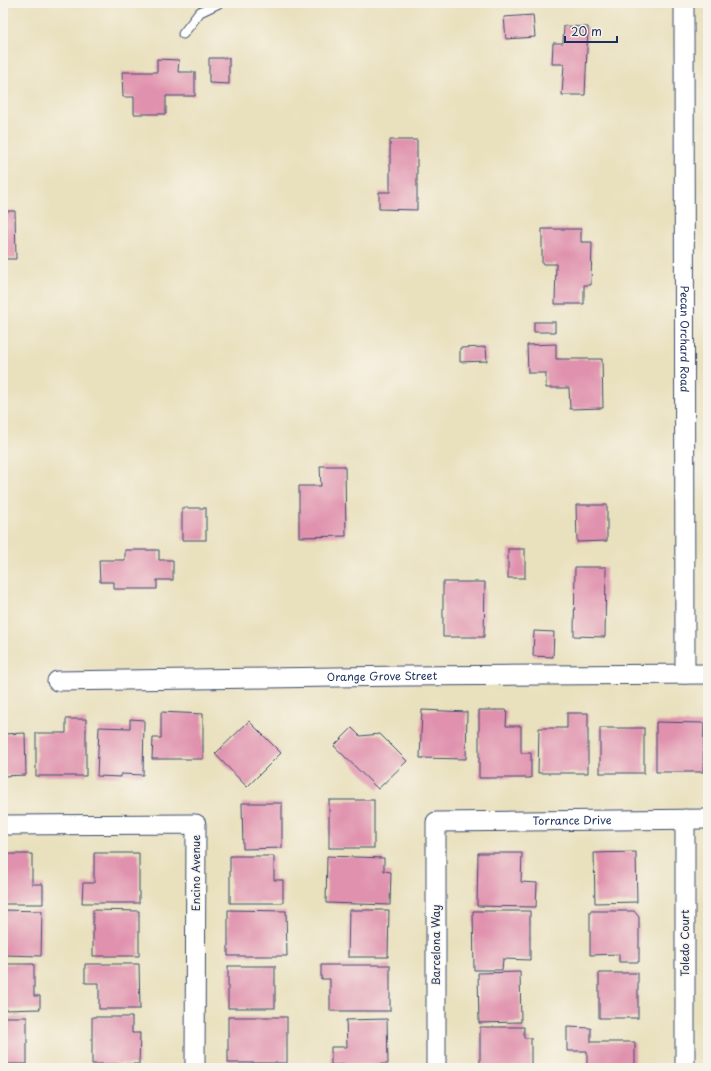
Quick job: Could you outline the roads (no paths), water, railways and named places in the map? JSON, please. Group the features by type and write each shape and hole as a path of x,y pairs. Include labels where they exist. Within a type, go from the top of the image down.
{"street":[{"name":"Pecan Orchard Road","path":"684,3 685,674"},
{"name":"Orange Grove Street","path":"57,681 405,676 708,674"},
{"name":"Toledo Court","path":"685,819 685,1068"},
{"name":"Torrance Drive","path":"436,822 708,819"},
{"name":"Barcelona Way","path":"436,822 436,1068"},
{"name":"Encino Avenue","path":"3,825 196,824 195,1068"}],"lane":[{"path":"183,34 200,12 218,3"}]}
